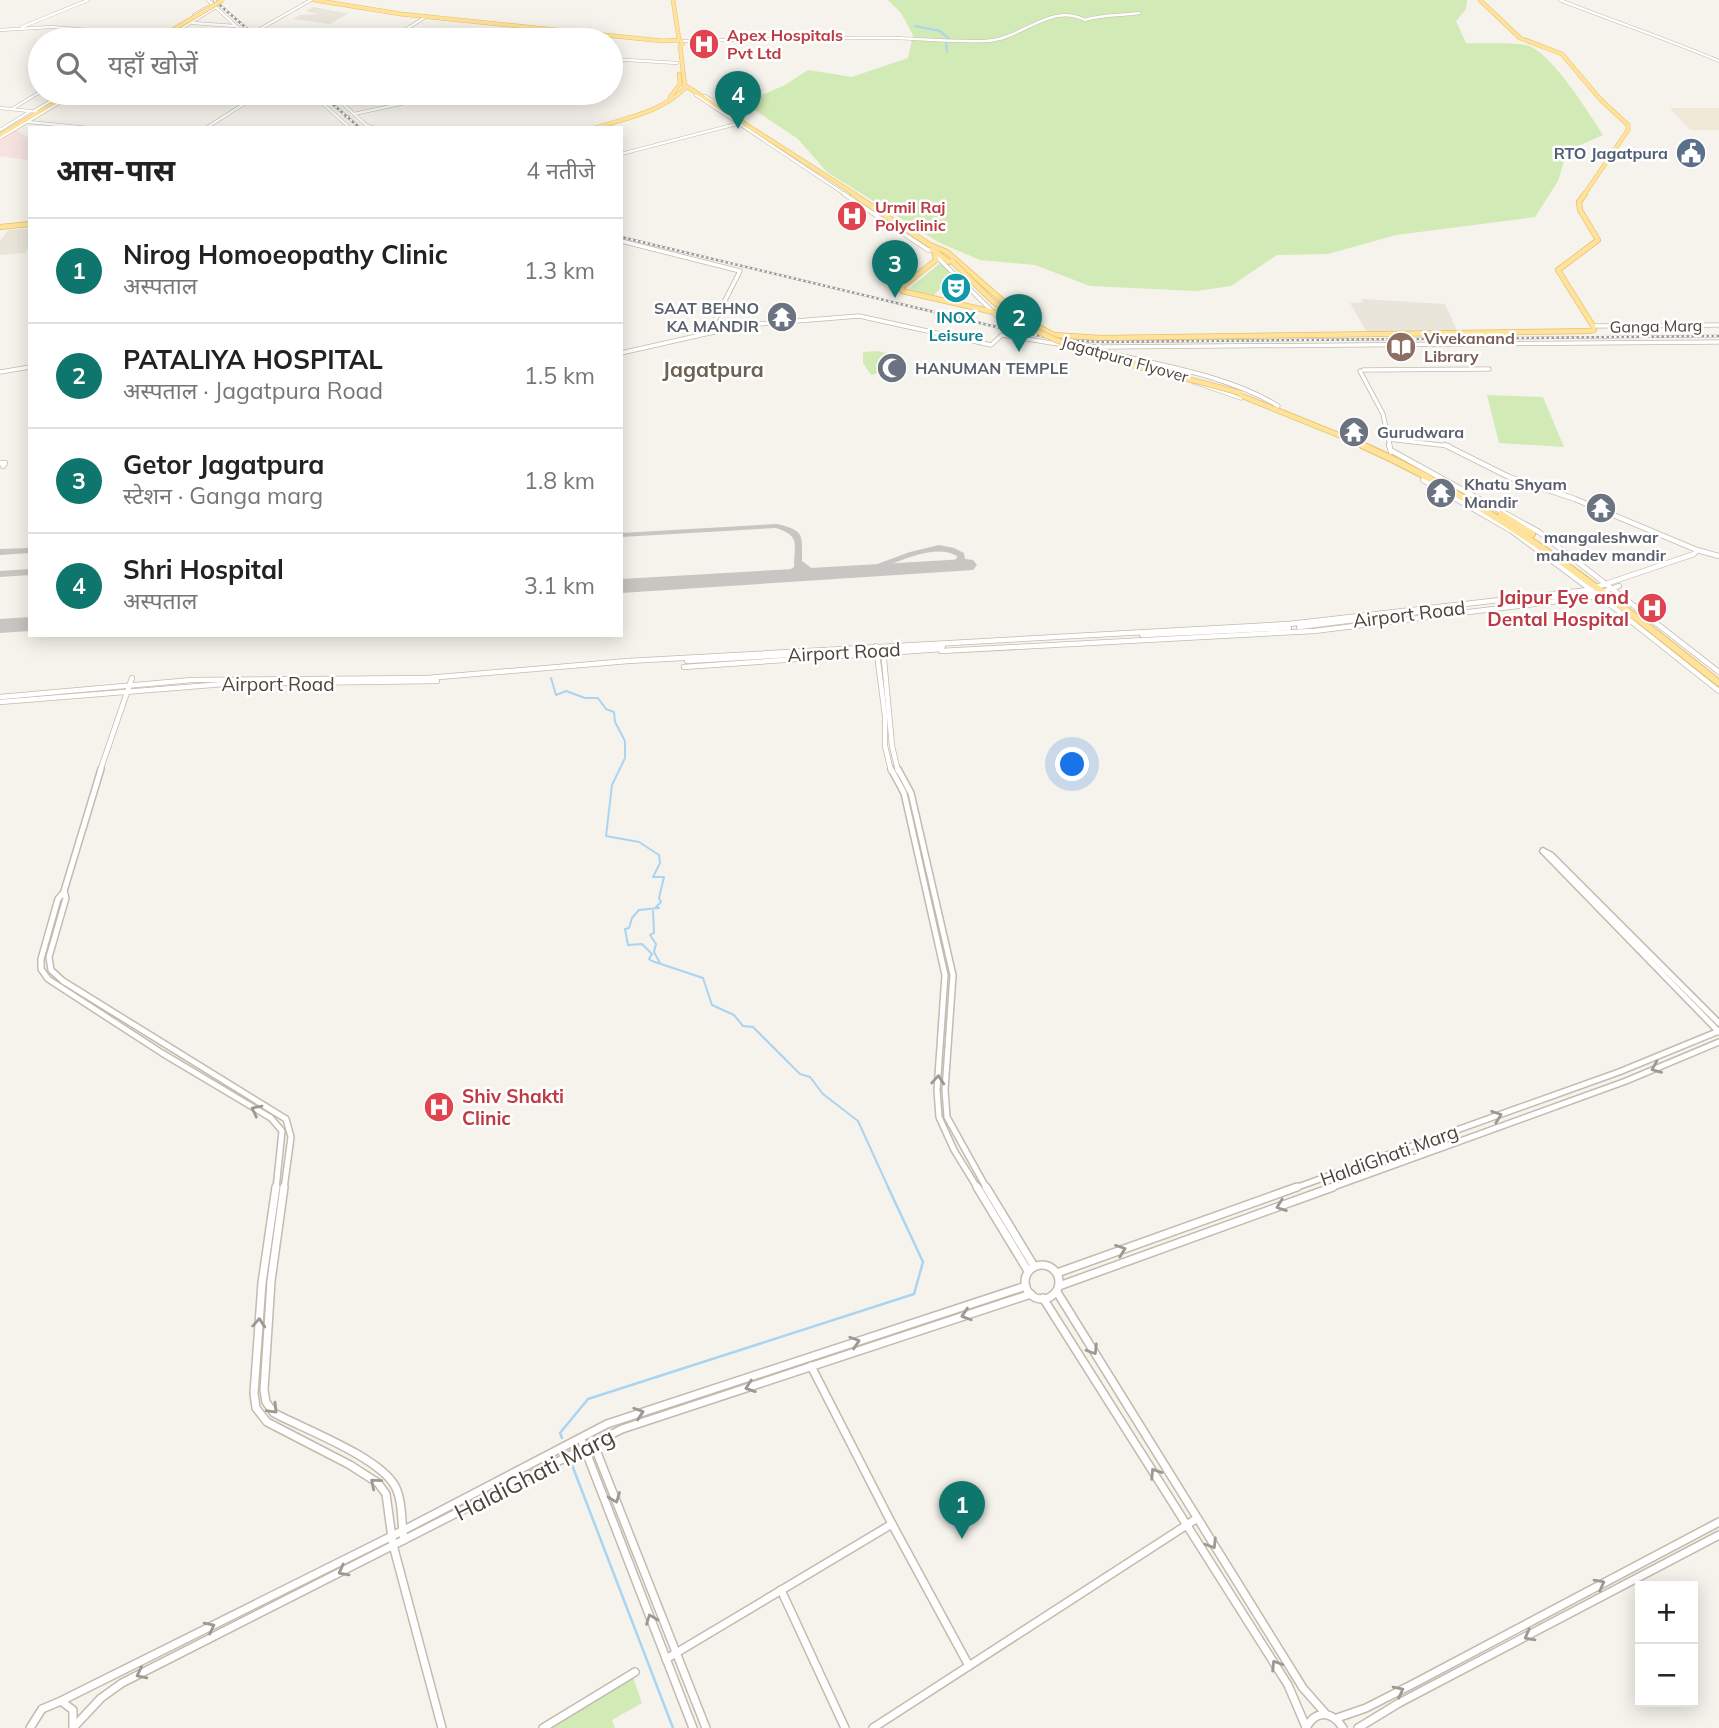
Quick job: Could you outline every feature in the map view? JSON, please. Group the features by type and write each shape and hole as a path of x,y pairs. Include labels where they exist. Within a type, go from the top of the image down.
{"main road":[{"path":"177,28 224,0"},
{"path":"310,0 426,17 531,28"},
{"path":"672,0 684,88 678,96"},
{"path":"935,249 947,252 1018,316 1054,335 1110,338 1579,333 1593,328 1558,270 1598,240 1580,210 1579,202 1629,128 1559,53 1526,40 1480,0"},
{"path":"426,17 536,28"},
{"path":"623,37 677,42"},
{"path":"623,37 677,42"},
{"path":"677,42 677,62 684,88 695,95"},
{"path":"684,88 734,114 812,170 935,249 946,261 902,287 902,291 1018,316"},
{"path":"594,126 656,105 684,88"},
{"path":"601,126 678,96 705,97 739,123 812,170"},
{"path":"0,134 47,105"},
{"path":"0,134 25,122 34,112"},
{"path":"0,227 28,225"},
{"name":"Jagatpura Flyover","path":"935,249 1004,312 1039,334 1080,350 1260,399"},
{"path":"1260,399 1271,406 1389,453 1500,519 1719,675"},
{"path":"1260,399 1389,453 1514,522 1650,632 1719,683"}],"street":[{"path":"20,28 88,0"},
{"path":"208,0 236,26"},
{"path":"262,28 310,0"},
{"path":"1560,0 1660,36 1719,61"},
{"path":"174,28 214,6"},
{"path":"182,28 214,6"},
{"path":"677,42 893,38 988,41 1005,38 1060,13 1073,14 1087,20 1096,16 1116,17 1139,13"},
{"path":"408,28 426,17"},
{"path":"182,22 236,26"},
{"path":"0,30 63,28"},
{"path":"623,60 677,62"},
{"path":"695,95 739,123"},
{"path":"12,109 28,99"},
{"path":"25,122 51,105"},
{"path":"209,126 242,105"},
{"path":"326,105 348,126"},
{"path":"344,105 352,115 371,126"},
{"path":"352,115 397,105"},
{"path":"0,108 34,112"},
{"path":"0,108 34,112"},
{"path":"334,112 343,117 345,122"},
{"path":"25,122 68,126"},
{"path":"623,153 739,123"},
{"path":"623,242 740,271 711,328 714,332"},
{"path":"946,261 1009,326 1054,335"},
{"path":"623,353 745,325 859,316 991,345 1009,326"},
{"name":"Ganga Marg","path":"1593,328 1719,326"},
{"path":"1002,335 1058,344 1219,347 1719,340"},
{"path":"1058,344 1271,406"},
{"path":"1077,345 1174,370 1260,399"},
{"path":"0,372 28,368"},
{"path":"1389,453 1383,414 1362,370 1489,369"},
{"path":"1388,439 1444,444 1509,477 1575,499 1696,552 1719,556"},
{"name":"Airport Road","path":"942,648 1313,626 1600,589 1696,552"},
{"name":"Airport Road","path":"128,687 419,683 615,665 1289,624 1600,589"},
{"path":"1650,632 1719,691"},
{"path":"684,667 880,650 942,648"},
{"path":"880,650 891,716 892,746 898,770 911,793 953,975 945,1090 947,1117 1031,1268 1026,1286 1031,1294 1043,1298 1188,1524 1289,1685 1306,1727"},
{"path":"1697,674 1706,672"},
{"path":"132,678 64,892 58,899 41,959 44,975 99,1014 271,1118 282,1131 282,1150 262,1283 254,1393 256,1408 267,1422 350,1465 381,1486 388,1504 393,1541 442,1728"},
{"path":"2,700 128,687"},
{"path":"1543,851 1551,855 1719,1029 1543,851"},
{"path":"64,892 66,898 49,957 49,965 55,974 105,1008 277,1111 286,1119 291,1137 271,1281 265,1402 274,1413 356,1455 388,1477 395,1487 403,1536"},
{"name":"HaldiGhati Marg","path":"1056,1273 1619,1072 1719,1029"},
{"name":"HaldiGhati Marg","path":"1058,1289 1626,1081 1719,1042"},
{"path":"1031,1268 1049,1267 1056,1273 1058,1289 1196,1519 1303,1688 1325,1713"},
{"name":"HaldiGhati Marg","path":"403,1536 585,1436 626,1417 1026,1286"},
{"path":"1043,1298 1058,1289"},
{"name":"HaldiGhati Marg","path":"30,1728 42,1709 622,1429 1031,1294"},
{"path":"811,1366 969,1666"},
{"path":"585,1436 594,1444 706,1728"},
{"path":"585,1436 585,1448 693,1728"},
{"path":"873,1728 1196,1519"},
{"path":"1337,1718 1366,1708 1415,1683 1719,1522"},
{"path":"666,1659 892,1524"},
{"path":"1358,1728 1423,1690 1719,1535"},
{"name":"HaldiGhati Marg","path":"73,1728 101,1698 122,1684 393,1541"},
{"path":"781,1590 845,1728"},
{"path":"543,1728 635,1672"},
{"path":"61,1701 72,1706 75,1713 73,1728"},
{"path":"1306,1727 1310,1718 1317,1713 1325,1713 1337,1718 1343,1728"}],"shaded area":[{"path":"314,7 349,13 330,24 293,19 300,15 318,14 306,11"},
{"path":"1670,108 1719,108 1719,130 1690,130"},
{"path":"17,130 28,138 28,159 0,156 0,140"},
{"path":"28,229 28,249 25,253 0,255 0,241 8,230"},
{"path":"1362,299 1445,304 1458,333 1368,334 1350,303 1362,302"}],"green space":[{"path":"888,0 1467,0 1466,9 1456,21 1466,43 1519,44 1535,49 1557,70 1603,135 1567,151 1558,181 1535,217 1396,235 1328,254 1277,255 1231,286 1196,291 1090,286 1035,265 980,260 940,243 827,172 798,139 744,103 785,85 808,70 852,77 908,58 913,35 901,13"},
{"path":"940,263 954,275 933,296 909,289"},
{"path":"878,351 891,355 897,363 888,370 871,375 863,363 863,352"},
{"path":"1487,395 1543,397 1564,447 1499,443"},
{"path":"632,1674 642,1703 612,1720 615,1728 550,1728"}],"waterway":[{"path":"915,26 940,31 949,39"},
{"path":"946,41 947,52"},
{"path":"551,678 556,695 566,691 585,698 598,698 606,709 614,712 615,722 625,741 625,758 612,785 606,836 639,842 659,855 660,863 653,877 664,877 659,898 661,902 656,907 659,908 639,910 632,918 629,928 625,929 628,945 642,944 652,954 649,959 652,961 703,978 712,1005 734,1015 743,1026 753,1027 800,1074 810,1077 823,1094 858,1121 889,1189"},
{"path":"653,911 654,933 650,935 656,944 654,952 660,963"},
{"path":"562,1438 560,1433 588,1399 914,1294 923,1262 888,1187"},
{"path":"572,1465 673,1728"}],"taxiway":[{"path":"623,535 777,526 793,531 798,538 798,568 786,575 753,578"},
{"path":"862,571 926,550 951,549 961,555 961,559 953,565 921,568"},
{"path":"0,552 28,550"},
{"path":"800,563 812,573 840,573"},
{"path":"0,574 28,572"}],"runway":[{"path":"623,586 966,565"},
{"path":"0,626 28,624"}],"tunnel":[{"path":"344,117 350,116"}],"railway":[{"path":"214,0 246,28"},
{"path":"334,105 358,126"},
{"path":"623,237 1005,329 1062,340 1103,342 1719,336"}],"place":[{"name":"Apex Hospitals Pvt Ltd","path":"704,44"},
{"name":"Shri Hospital","path":"738,129"},
{"name":"RTO Jagatpura","path":"1691,153"},
{"name":"Urmil Raj Polyclinic","path":"852,216"},
{"name":"INOX Leisure","path":"956,288"},
{"name":"Getor Jagatpura","path":"895,298"},
{"name":"SAAT BEHNO KA MANDIR","path":"782,317"},
{"name":"Vivekanand Library","path":"1401,347"},
{"name":"PATALIYA HOSPITAL","path":"1019,352"},
{"name":"HANUMAN TEMPLE","path":"892,368"},
{"name":"Gurudwara","path":"1354,432"},
{"name":"Khatu Shyam Mandir","path":"1441,493"},
{"name":"mangaleshwar mahadev mandir","path":"1601,508"},
{"name":"Jaipur Eye and Dental Hospital","path":"1652,608"},
{"name":"Shiv Shakti Clinic","path":"439,1107"},
{"name":"Nirog Homoeopathy Clinic","path":"962,1539"}],"district":[{"name":"Jagatpura","path":"713,369"}]}
